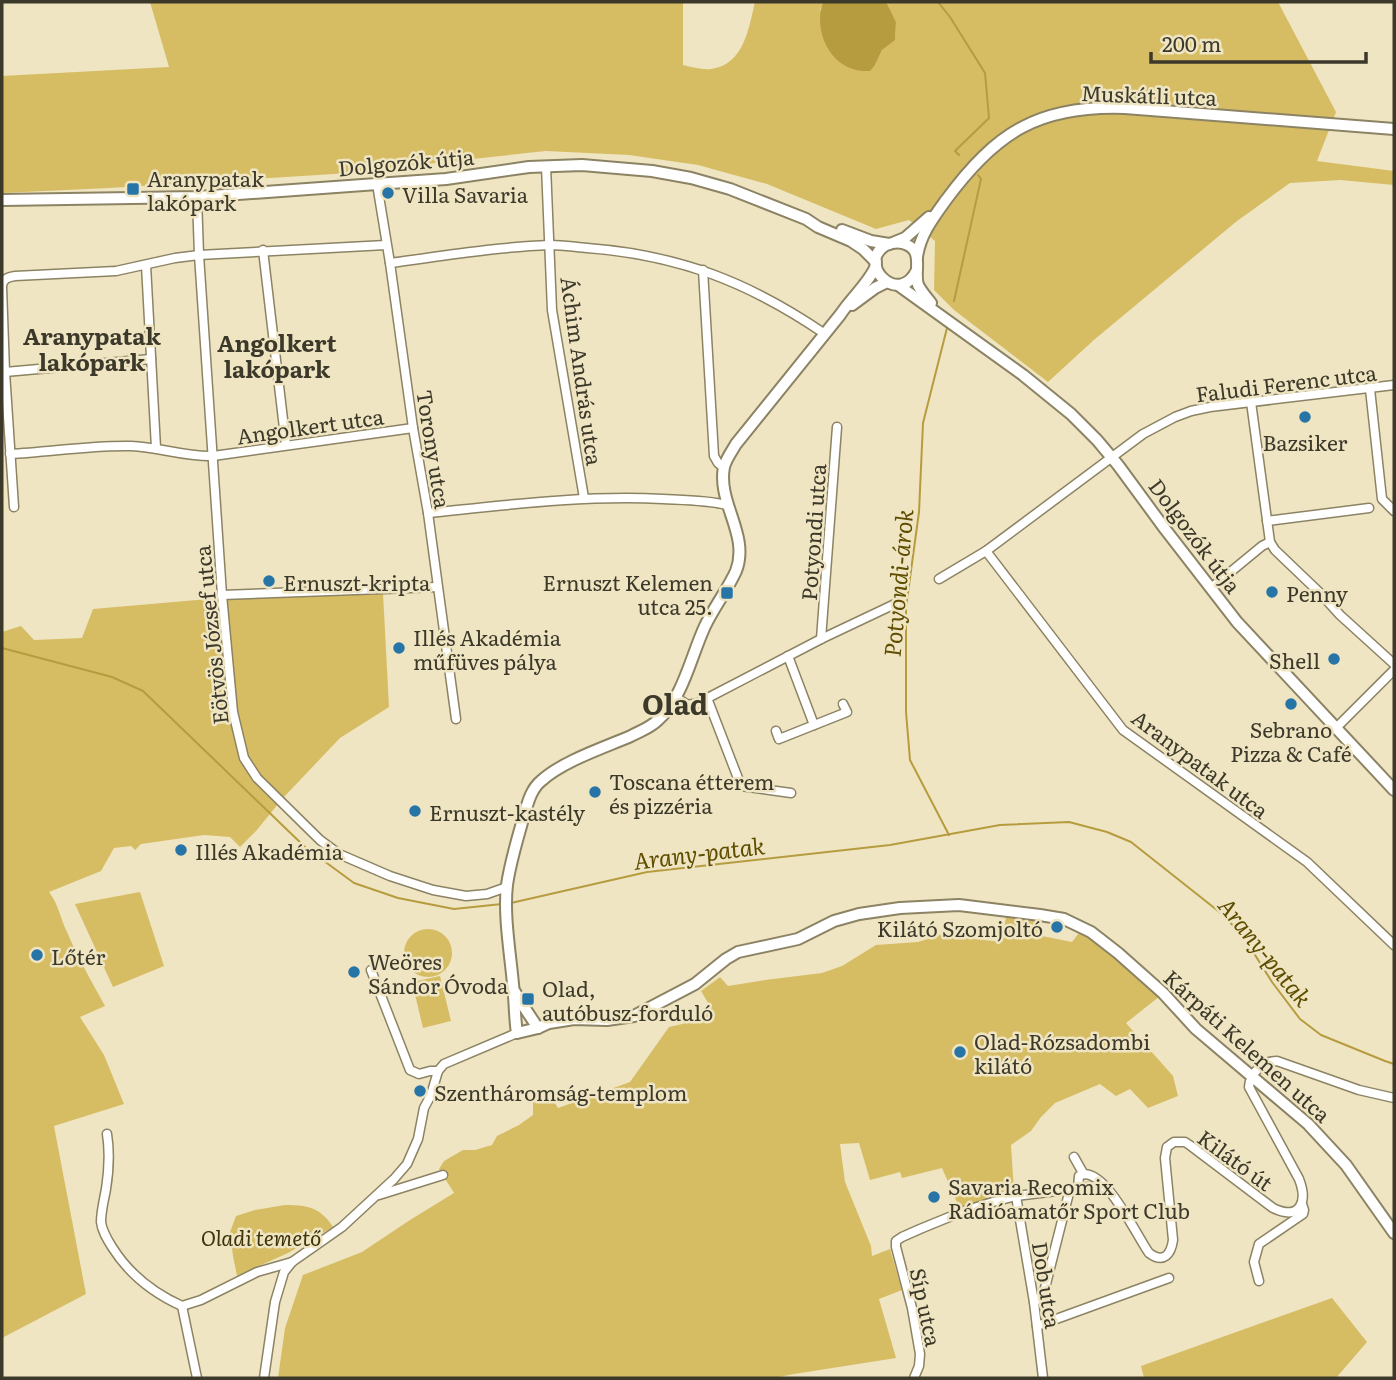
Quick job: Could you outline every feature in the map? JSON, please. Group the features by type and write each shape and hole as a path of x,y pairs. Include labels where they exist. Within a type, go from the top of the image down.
{"main road":[{"name":"Muskátli utca","path":"917,257 921,239 974,165 1001,140 1028,123 1064,111 1125,108 1394,129"},
{"name":"Dolgozók útja","path":"2,200 197,197 446,178 546,166 624,168 691,178 730,189 807,219 818,227 851,241 863,249 876,264"},
{"name":"Muskátli utca","path":"892,243 905,238 940,209"},
{"name":"Dolgozók útja","path":"807,219 817,220 871,241 892,243"},
{"path":"517,1033 507,890 511,862 528,800 539,782 560,767 649,727 667,711 704,628 736,571 740,549 735,524 727,505 724,468 736,444 872,274 880,251 892,243 909,246 917,257 917,270 912,279 905,283 875,288 840,316"},
{"path":"876,264 881,277 893,284"},
{"name":"Dolgozók útja","path":"917,270 919,287 950,322"},
{"name":"Dolgozók útja","path":"893,284 912,293 1056,401 1097,440 1237,622 1394,790"},
{"name":"Kárpáti Kelemen utca","path":"517,1033 549,1023 634,1016 695,984 726,958 738,952 798,939 846,917 900,908 959,905 1050,916 1091,932 1118,953 1163,993 1196,1029 1292,1110 1346,1165 1394,1233"},
{"path":"513,988 538,1028"}],"street":[{"name":"Áchim András utca","path":"546,166 552,310 584,498"},
{"name":"Torony utca","path":"377,184 428,513 456,719"},
{"name":"Eötvös József utca","path":"197,197 222,595 233,712 244,758 257,778 320,840 339,854 417,886 466,896 507,890"},
{"path":"14,507 2,288 6,279 15,276 116,271 199,255 386,245"},
{"path":"390,263 484,250 549,245 632,253 685,264 765,296 825,334"},
{"path":"263,250 286,445"},
{"path":"146,265 156,448"},
{"path":"703,270 714,456 724,468"},
{"path":"5,372 151,359"},
{"name":"Faludi Ferenc utca","path":"939,579 986,551 1143,434 1175,417 1210,407 1394,385"},
{"path":"1370,389 1382,499 1394,511"},
{"path":"1251,402 1270,542 1340,615 1394,664"},
{"name":"Potyondi utca","path":"821,639 837,427"},
{"name":"Angolkert utca","path":"10,454 112,446 156,448 190,455 213,456 413,428"},
{"path":"428,513 584,498 649,498 727,505"},
{"path":"1266,521 1369,508"},
{"path":"1211,588 1270,542"},
{"name":"Aranypatak utca","path":"986,551 1123,730 1307,862 1394,946"},
{"path":"222,595 437,587"},
{"path":"675,698 688,705 698,703 897,603"},
{"path":"788,656 814,725"},
{"path":"1337,727 1394,670"},
{"path":"707,698 741,786"},
{"path":"776,731 779,739 847,712 843,704"},
{"path":"712,782 790,793"},
{"path":"371,970 411,1070 419,1074 438,1071"},
{"path":"107,1135 109,1163 101,1221 107,1240 127,1269 146,1285 182,1306 201,1300 257,1272 292,1262 342,1227 407,1164 418,1139 424,1108 438,1071 453,1059 517,1033"},
{"path":"1251,1077 1271,1061 1278,1061 1359,1090 1394,1098"},
{"name":"Kilátó út","path":"1108,1189 1144,1247 1159,1258 1169,1253 1173,1240 1165,1158 1167,1147 1174,1142 1185,1142 1191,1146 1273,1208 1281,1212 1297,1210 1304,1197 1303,1189 1249,1087 1251,1077"},
{"path":"1074,1157 1083,1173"},
{"path":"1034,1302 1042,1296 1045,1288 1079,1176 1088,1173 1108,1189"},
{"path":"375,1196 443,1175"},
{"path":"1016,1196 1097,1185 1108,1189"},
{"name":"Síp utca","path":"914,1378 920,1354 896,1241 908,1233 964,1211 1016,1196"},
{"name":"Dob utca","path":"1016,1196 1034,1302 1043,1378"},
{"path":"1259,1280 1254,1262 1259,1244 1303,1214 1302,1204"},
{"path":"264,1378 275,1302 281,1280 292,1262"},
{"path":"1037,1326 1169,1278"},
{"path":"182,1306 197,1378"}],"green space":[{"path":"150,2 683,2 683,65 711,69 722,66 738,53 747,33 755,2 823,2 820,10 875,65 882,50 895,39 896,22 885,2 1278,2 1336,112 1317,161 1394,171 1394,185 1340,180 1290,183 1237,221 1095,339 1048,382 954,310 934,290 935,241 909,220 876,229 767,184 698,165 629,155 546,151 334,174 2,193 2,76 169,67"},
{"path":"383,593 389,707 340,738 240,847 230,837 204,835 141,844 135,850 131,846 114,848 101,871 49,892 105,1006 80,1017 104,1055 124,1104 54,1126 86,1294 2,1338 2,632 21,626 34,640 82,638 93,609 220,598"},
{"path":"140,892 164,966 113,987 75,904"},
{"path":"1006,917 1039,920 1037,935 1072,942 1081,930 1116,955 1160,996 1126,1023 1173,1076 1178,1096 1148,1108 1130,1089 1116,1096 1100,1084 1055,1103 1031,1131 1011,1145 1014,1191 959,1207 942,1168 902,1178 900,1172 870,1180 859,1143 840,1144 845,1182 871,1246 872,1256 890,1249 902,1290 879,1299 896,1358 774,1378 278,1378 285,1328 303,1275 362,1252 454,1193 439,1169 444,1161 463,1150 492,1145 497,1136 533,1115 533,1095 548,1092 558,1108 630,1082 669,1027 695,1021 711,1008 701,991 720,977 728,986 822,973 842,966 876,945 918,942 940,935 1002,942"},
{"path":"428,929 445,936 452,953 445,970 428,977 411,970 404,953 411,936"},
{"path":"440,976 451,1021 423,1028 412,982"},
{"name":"Oladi temető","path":"285,1205 312,1208 323,1215 333,1227 288,1253 237,1276 230,1232 236,1216"},
{"path":"1332,1298 1367,1342 1336,1378 1144,1378 1141,1366"}],"shaded area":[{"path":"823,2 886,2 896,22 895,40 882,50 870,71 844,65 829,51 821,32"}],"waterway":[{"name":"Potyondi-árok","path":"938,2 985,73 989,118 955,151 959,155"},
{"name":"Potyondi-árok","path":"954,301 981,179 978,175"},
{"name":"Potyondi-árok","path":"947,328 923,423 919,512 906,607 906,712 910,760 949,835"},
{"name":"Arany-patak","path":"2,648 112,677 143,691 305,847 354,883 398,898 454,909 502,904"},
{"name":"Arany-patak","path":"511,903 647,872 890,845 1000,825 1069,822 1107,832 1131,842 1222,914 1243,936 1272,982 1300,1019 1321,1035 1394,1064"}],"place":[{"name":"Aranypatak lakópark","path":"133,189"},
{"name":"Villa Savaria","path":"388,193"},
{"name":"Bazsiker","path":"1305,417"},
{"name":"Ernuszt-kripta","path":"269,581"},
{"name":"Penny","path":"1272,592"},
{"name":"Ernuszt Kelemen utca 25.","path":"727,593"},
{"name":"Illés Akadémia műfüves pálya","path":"399,648"},
{"name":"Shell","path":"1334,659"},
{"name":"Sebrano Pizza & Café","path":"1291,704"},
{"name":"Toscana étterem és pizzéria","path":"595,792"},
{"name":"Ernuszt-kastély","path":"415,811"},
{"name":"Illés Akadémia","path":"181,850"},
{"name":"Kilátó Szomjoltó","path":"1057,927"},
{"name":"Lőtér","path":"37,955"},
{"name":"Weöres Sándor Óvoda","path":"354,972"},
{"name":"Olad, autóbusz-forduló","path":"528,999"},
{"name":"Olad-Rózsadombi kilátó","path":"960,1052"},
{"name":"Szentháromság-templom","path":"420,1091"},
{"name":"Savaria Recomix Rádióamatőr Sport Club","path":"934,1197"}],"district":[{"name":"Aranypatak lakópark","path":"92,348"},
{"name":"Angolkert lakópark","path":"277,355"},
{"name":"Olad","path":"675,703"}]}
